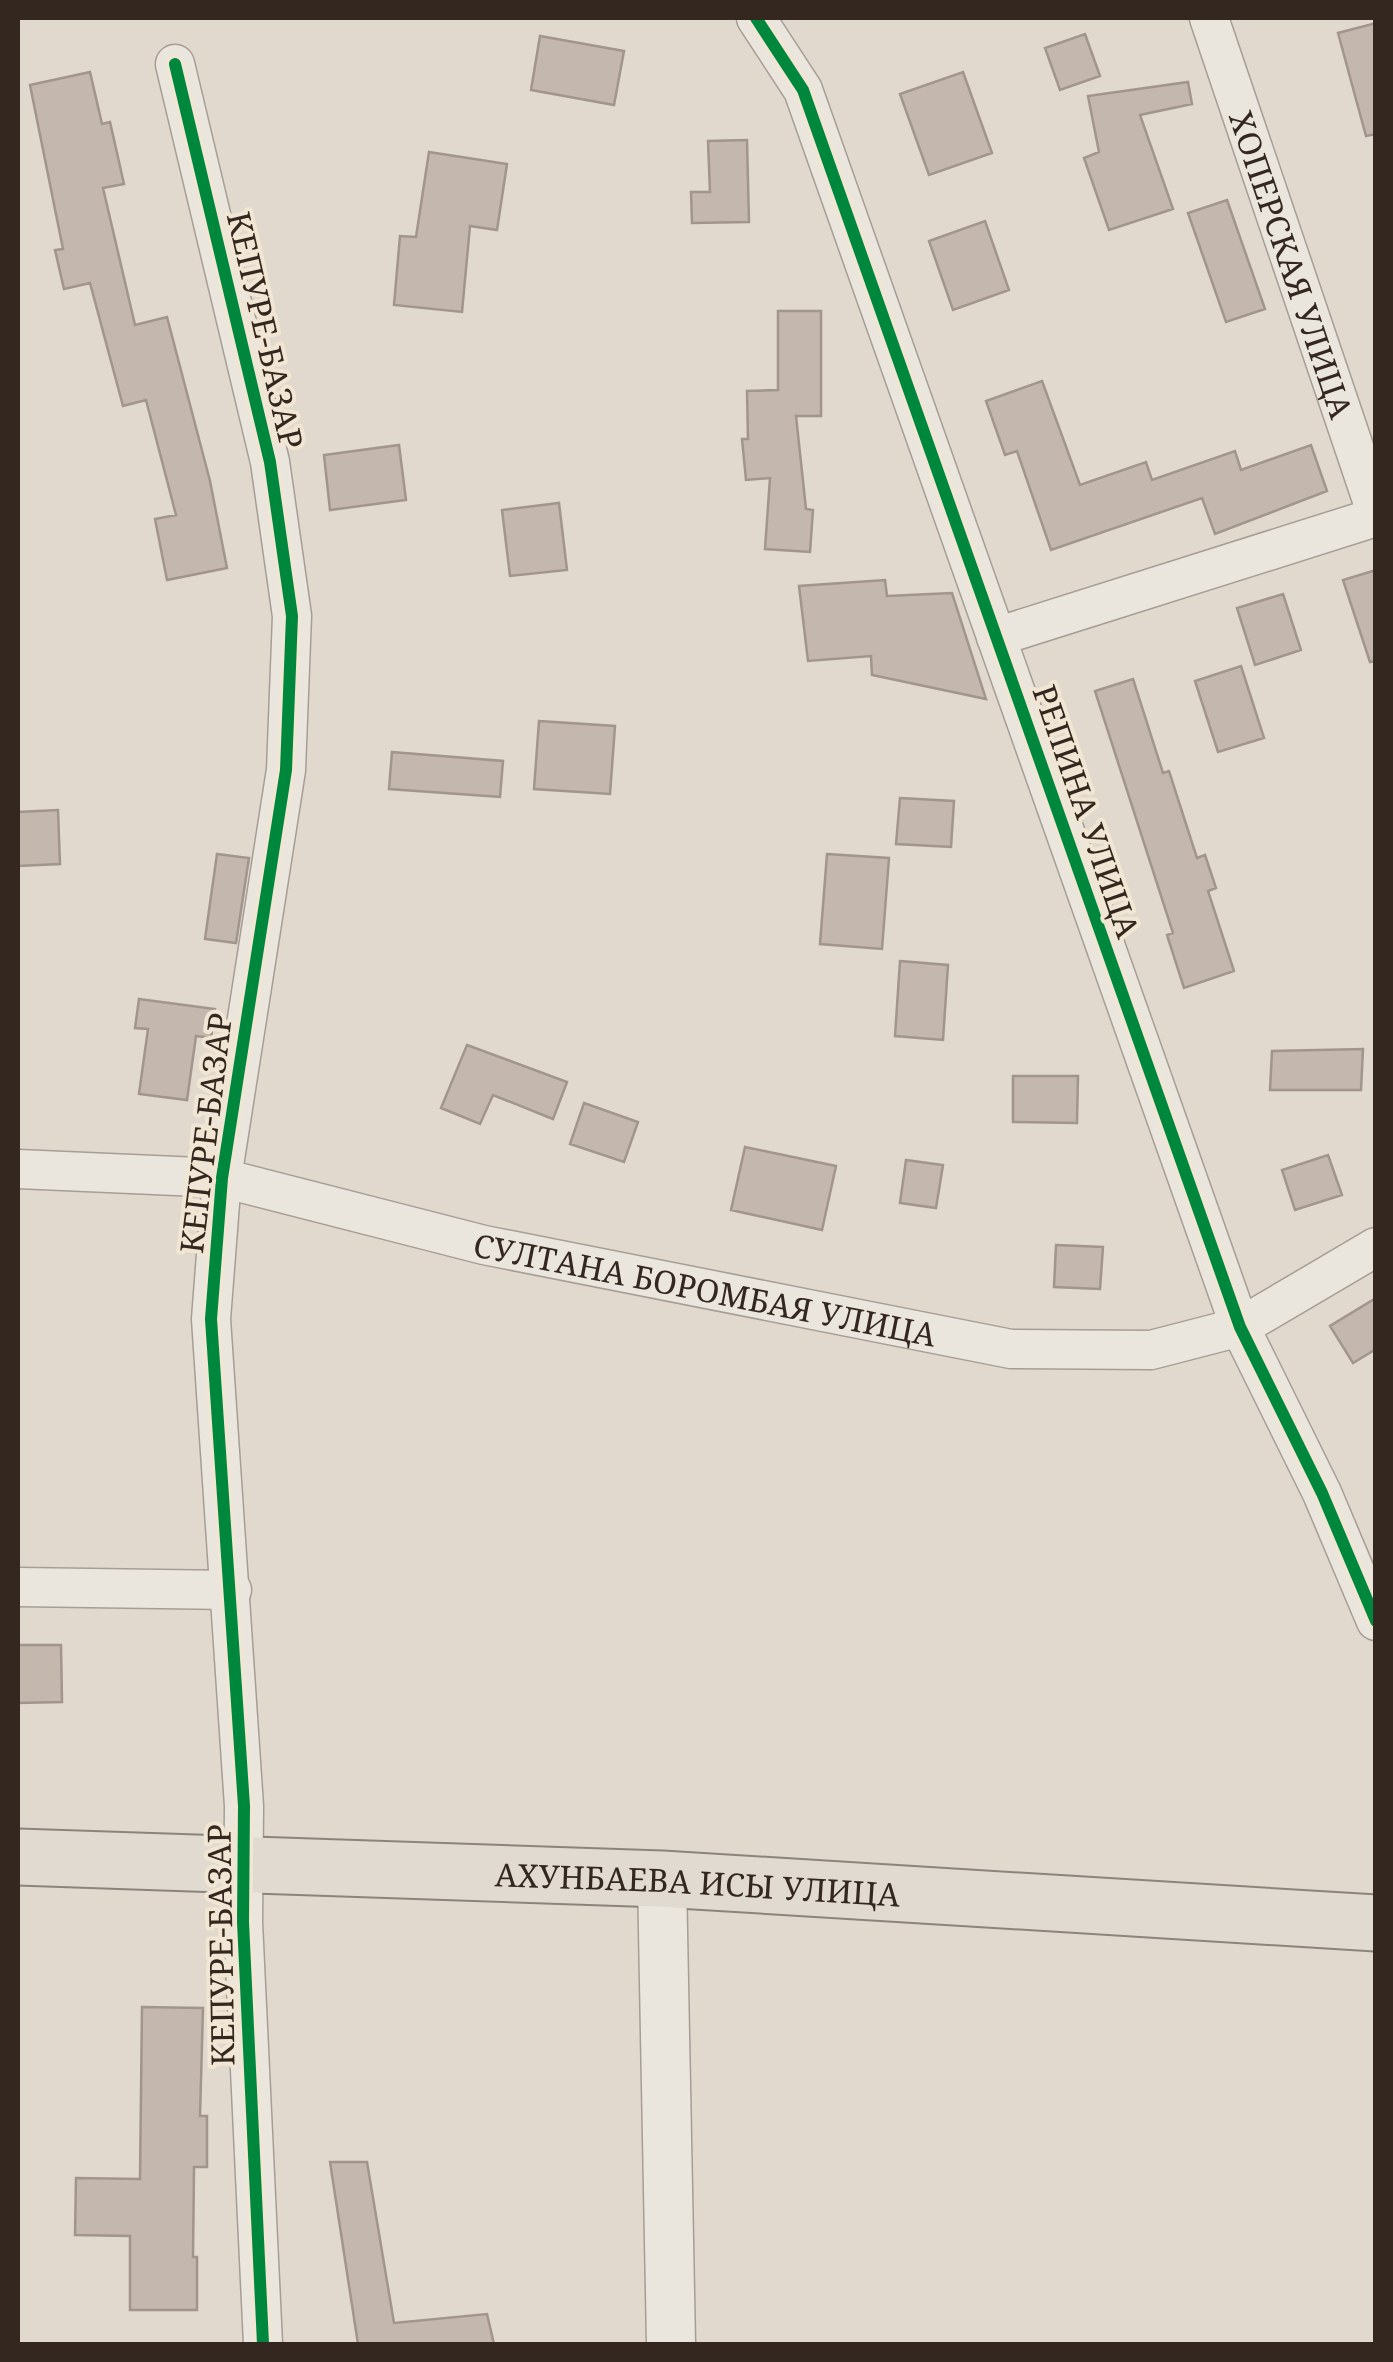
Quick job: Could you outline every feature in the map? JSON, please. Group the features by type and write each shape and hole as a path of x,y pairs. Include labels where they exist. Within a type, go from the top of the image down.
{"main road":[{"name":"АХУНБАЕВА ИСЫ УЛИЦА","path":"18,1857 662,1879 1376,1923"}],"street":[{"name":"РЕПИНА УЛИЦА","path":"756,18 803,90 1240,1327 1322,1493 1376,1621"},
{"name":"ХОПЕРСКАЯ УЛИЦА","path":"996,637 1376,514 1209,18"},
{"name":"КЕПУРЕ-БАЗАР","path":"174,64 270,462 292,616 286,770 222,1178 211,1320 232,1590 263,2344"},
{"name":"СУЛТАНА БОРОМБАЯ УЛИЦА","path":"18,1169 222,1178 484,1245 1011,1348 1151,1350 1240,1327 1376,1247"},
{"path":"18,1587 232,1590"},
{"path":"662,1879 672,2344"}],"building":[{"path":"1376,23 1376,134 1366,136 1338,33"},
{"path":"1085,34 1100,76 1060,90 1045,48"},
{"path":"540,36 624,51 614,105 531,90"},
{"path":"90,72 102,124 110,122 124,184 103,188 135,325 167,317 210,481 227,568 167,580 155,519 176,515 146,400 123,406 90,283 64,289 55,250 63,249 30,85"},
{"path":"963,72 992,153 929,175 900,94"},
{"path":"1188,82 1192,104 1140,115 1173,209 1109,230 1084,158 1099,152 1088,96"},
{"path":"747,140 749,222 692,223 691,192 710,192 708,141"},
{"path":"429,152 507,164 497,230 470,226 462,312 394,305 400,236 416,237"},
{"path":"1227,200 1265,309 1226,322 1188,213"},
{"path":"985,221 1009,290 953,310 929,241"},
{"path":"778,311 821,311 821,416 796,416 806,509 813,510 810,552 765,549 770,478 746,480 742,439 748,439 747,391 778,390"},
{"path":"1042,381 1080,485 1146,462 1152,480 1235,451 1241,470 1311,445 1327,491 1215,534 1202,498 1051,550 1017,451 1005,455 986,401"},
{"path":"399,445 406,500 330,510 324,455"},
{"path":"559,503 567,570 510,576 502,510"},
{"path":"1376,570 1376,661 1370,662 1343,580"},
{"path":"885,580 887,596 952,593 986,699 872,675 871,656 808,661 799,586"},
{"path":"1283,594 1301,650 1255,665 1237,608"},
{"path":"1241,666 1264,738 1218,752 1195,681"},
{"path":"1133,679 1163,773 1169,771 1197,858 1205,855 1216,888 1208,891 1234,971 1184,988 1167,935 1173,933 1095,691"},
{"path":"539,721 615,726 610,794 534,789"},
{"path":"392,752 503,761 500,797 389,789"},
{"path":"900,798 954,801 951,847 896,844"},
{"path":"58,810 60,864 18,866 18,812"},
{"path":"217,854 249,858 236,943 205,939"},
{"path":"827,854 889,858 882,949 820,944"},
{"path":"900,961 948,965 943,1040 895,1036"},
{"path":"139,999 215,1009 211,1038 196,1036 187,1100 139,1094 148,1029 135,1028"},
{"path":"467,1045 567,1082 553,1119 493,1095 480,1124 441,1108"},
{"path":"1363,1049 1361,1090 1270,1090 1272,1051"},
{"path":"1013,1076 1078,1076 1077,1123 1013,1122"},
{"path":"584,1103 638,1122 624,1162 570,1144"},
{"path":"745,1147 836,1166 822,1230 731,1210"},
{"path":"1328,1155 1342,1195 1295,1210 1282,1170"},
{"path":"906,1160 943,1165 936,1208 900,1203"},
{"path":"1056,1245 1103,1247 1100,1289 1054,1287"},
{"path":"1376,1298 1376,1349 1353,1363 1330,1326"},
{"path":"18,1645 61,1645 62,1702 18,1703"},
{"path":"142,2007 203,2008 200,2116 207,2116 207,2167 194,2167 197,2310 130,2310 130,2236 75,2235 76,2178 140,2179"},
{"path":"330,2162 367,2162 394,2323 487,2314 494,2344 358,2344"}],"cycle path":[{"path":"756,18 803,90 1240,1327 1322,1493 1376,1621"},
{"path":"175,64 270,462 292,616 286,770 222,1178 211,1319 244,1806 243,1922 263,2344"}]}
